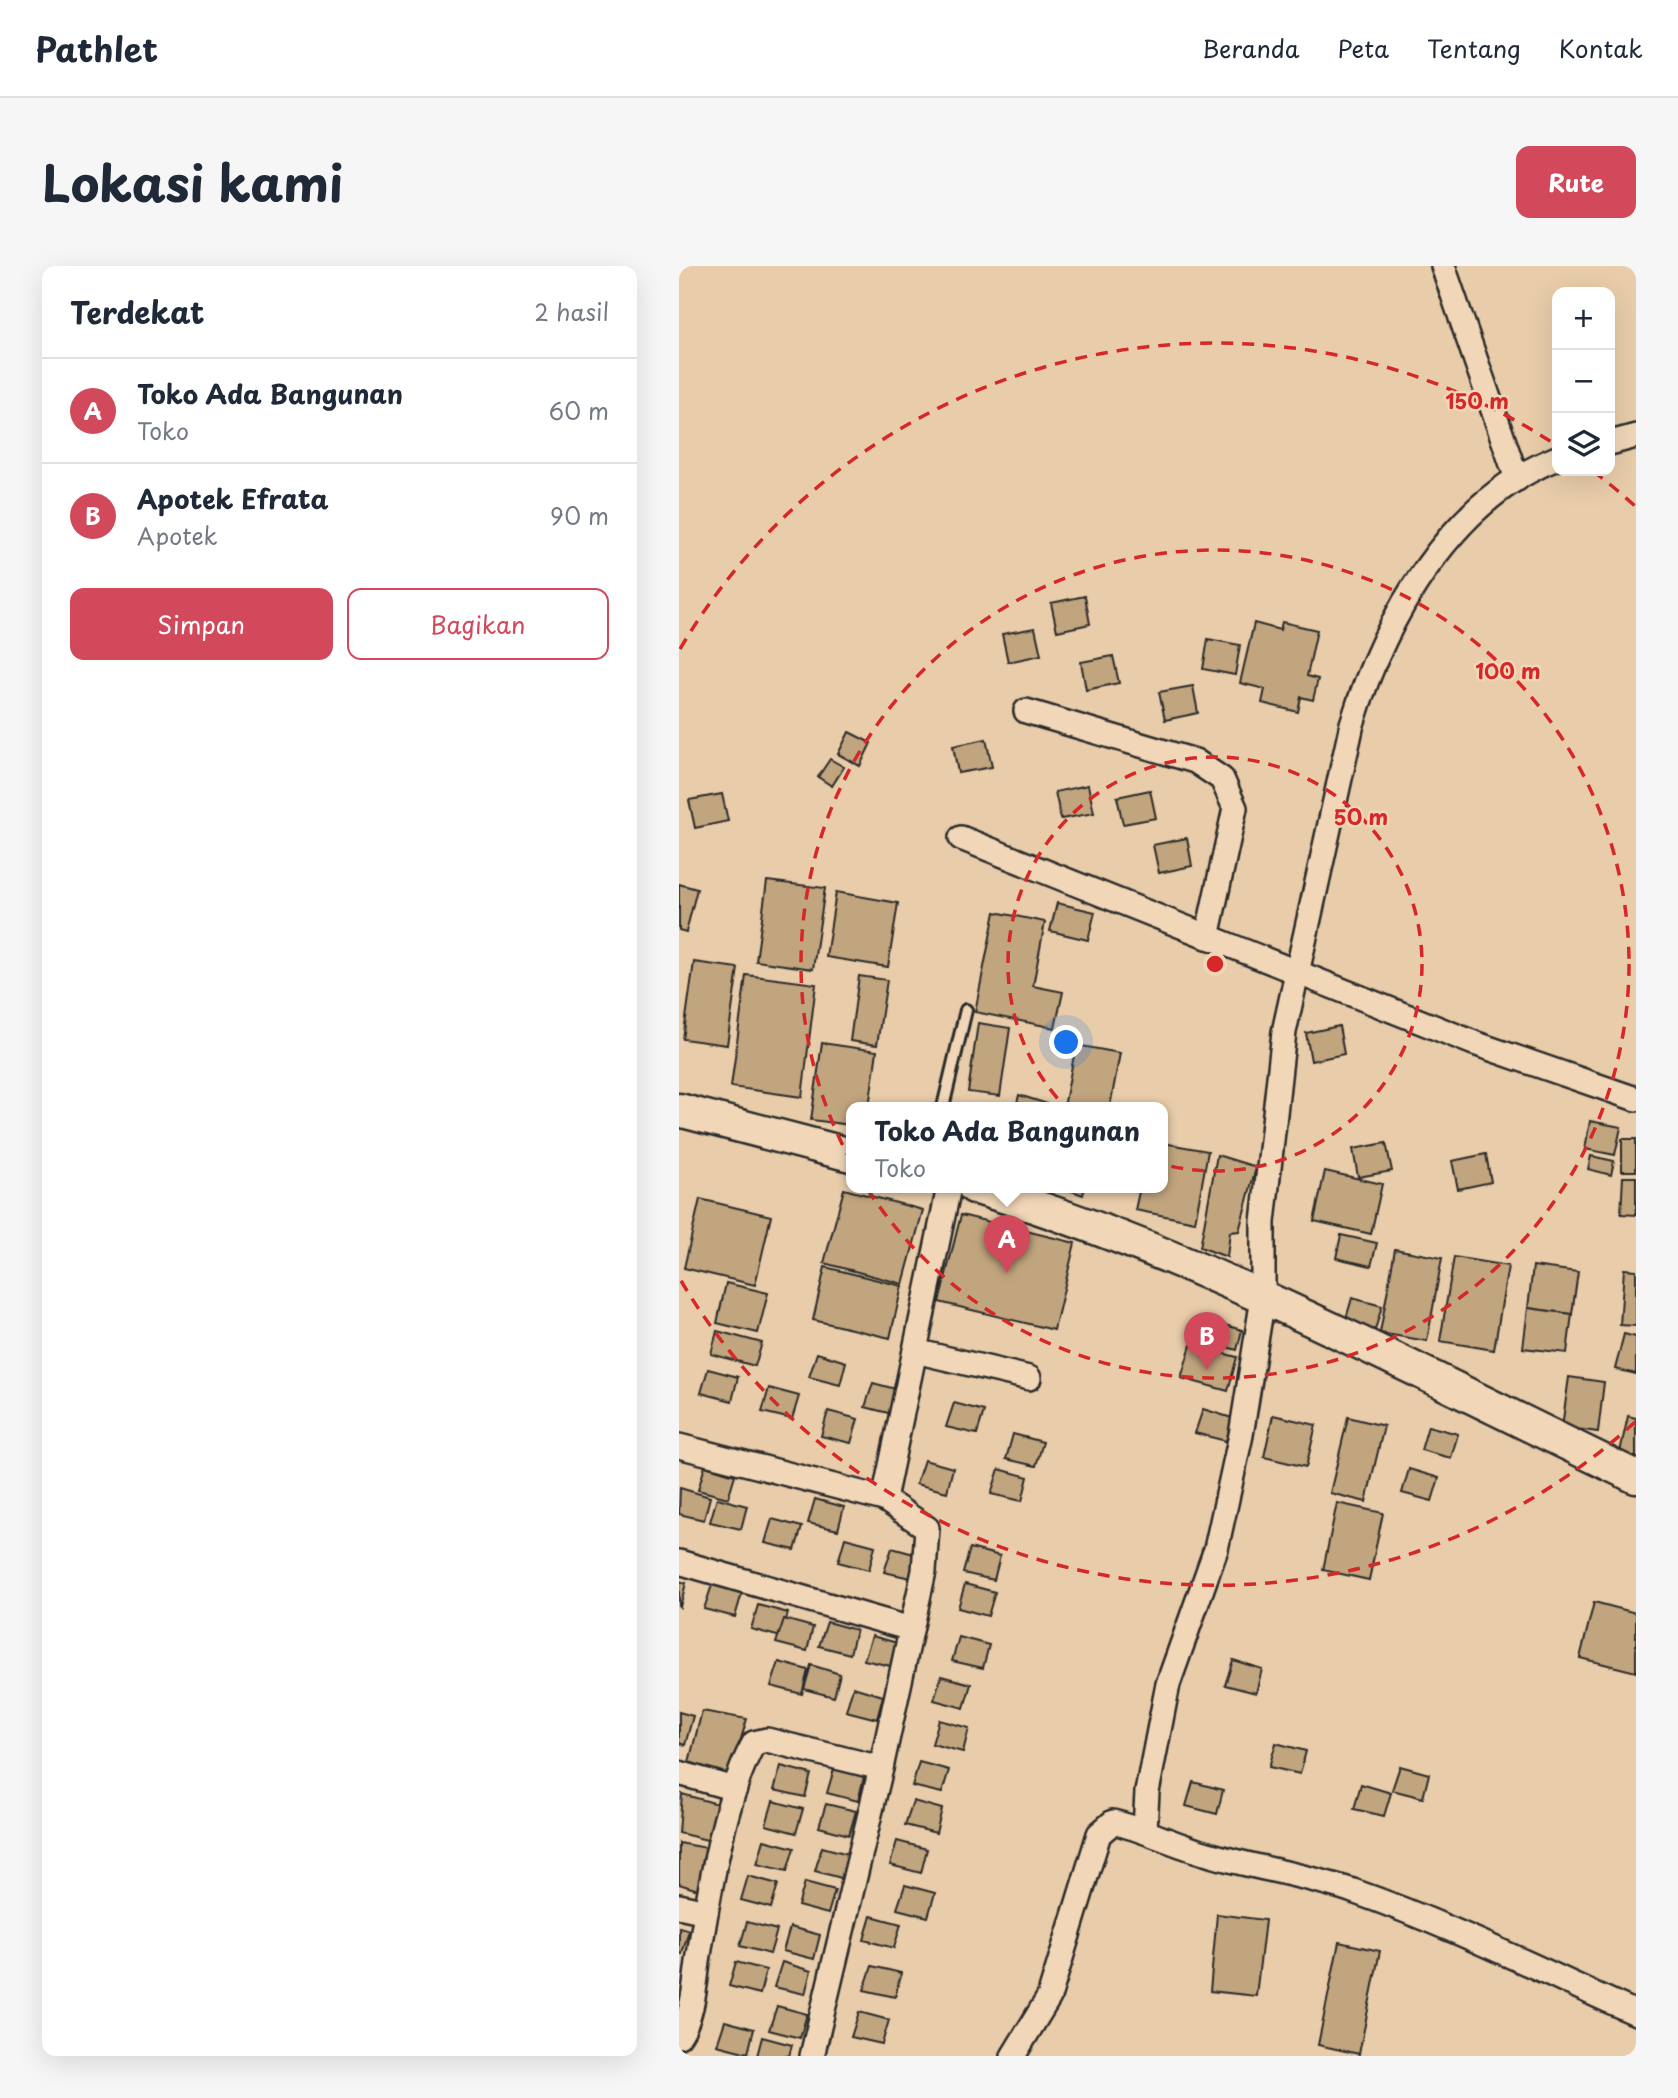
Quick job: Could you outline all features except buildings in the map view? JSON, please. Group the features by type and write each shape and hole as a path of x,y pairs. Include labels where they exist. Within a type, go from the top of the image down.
{"main road":[{"path":"679,1110 846,1154"},
{"path":"993,1193 1099,1227 1263,1298 1636,1477"}],"street":[{"path":"1443,266 1517,479"},
{"path":"1615,442 1636,436"},
{"path":"1145,1830 1147,1792 1168,1684 1216,1549 1241,1435 1263,1298 1263,1222 1284,1032 1352,724 1366,679 1386,634 1414,588 1454,534 1517,479 1552,460"},
{"path":"1026,711 1195,761 1223,779 1235,807 1207,937"},
{"path":"961,838 1474,1043 1636,1099"},
{"path":"884,1499 948,1193"},
{"path":"915,1351 1029,1378"},
{"path":"679,1446 884,1499 927,1528 924,1571 881,1768 812,2056"},
{"path":"679,1562 911,1629"},
{"path":"679,2036 688,2017 706,1912 735,1789 752,1746 760,1741 881,1768"},
{"path":"679,1773 735,1789"},
{"path":"1013,2056 1049,1997 1100,1835 1113,1822 1145,1830 1165,1842 1349,1889 1438,1922 1636,2013"},
{"path":"679,1906 706,1912"}],"lane":[{"path":"944,1102 966,1010"}],"place":[{"name":"Toko Ada Bangunan","path":"1007,1273"},
{"name":"Apotek Efrata","path":"1207,1370"}]}
